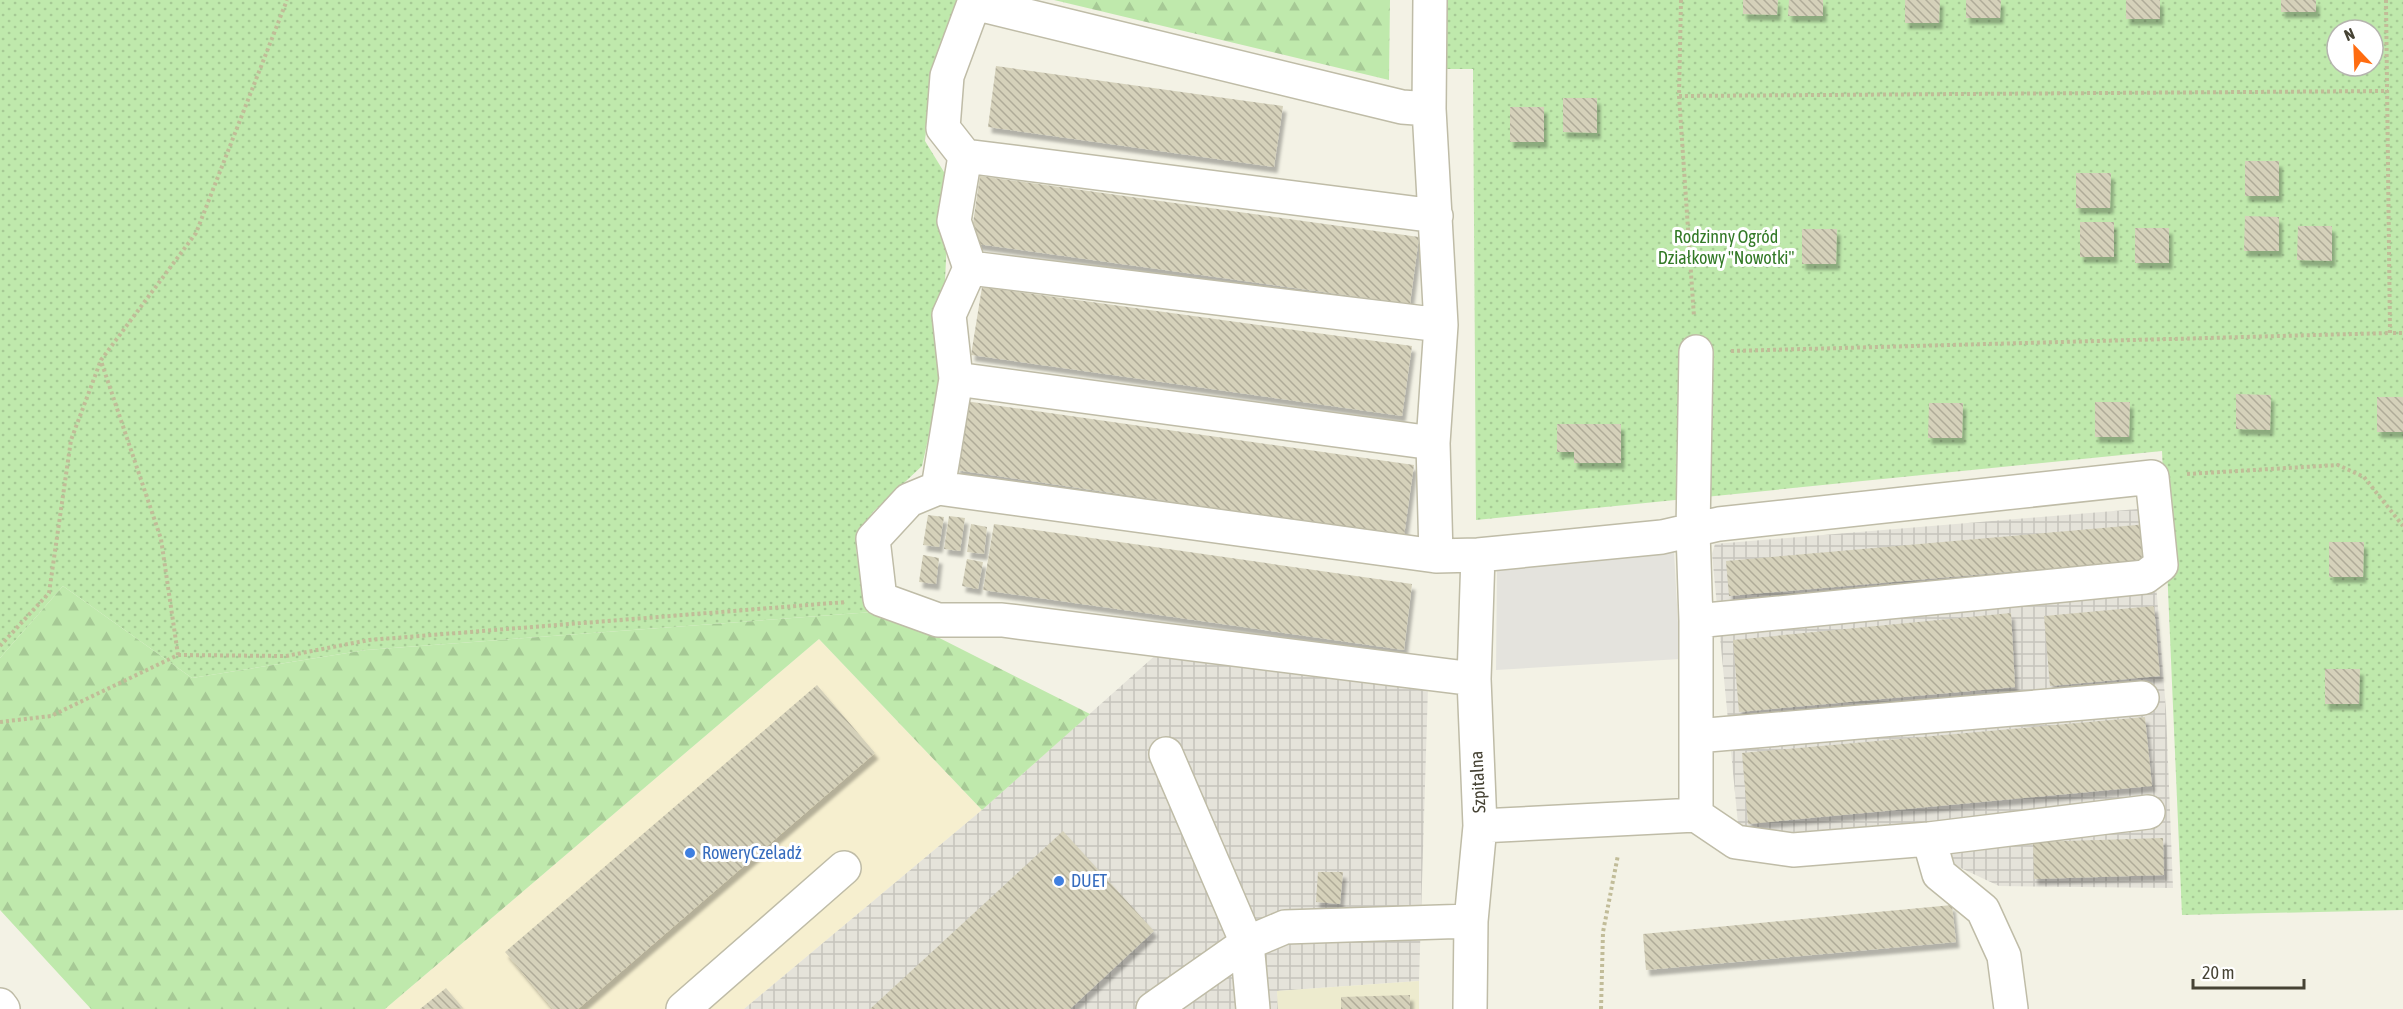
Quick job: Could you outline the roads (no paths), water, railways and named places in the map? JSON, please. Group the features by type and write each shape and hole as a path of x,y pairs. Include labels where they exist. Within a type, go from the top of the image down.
{"street":[{"path":"1430,0 1430,108 1437,216 1440,325 1433,442 1436,556"},
{"path":"1430,108 1402,107 974,3 946,76 943,128 965,156 1437,216"},
{"path":"938,488 956,379 949,315 970,268 954,221 965,156"},
{"path":"970,268 1440,325"},
{"path":"1696,352 1693,532 1696,621 1696,815"},
{"path":"956,379 1433,442"},
{"path":"1474,679 1002,620 938,620 880,599 873,538 909,500 938,488 1436,556 1478,555 1693,532 1719,524 2152,477 2161,565 2145,578 1696,621"},
{"name":"Szpitalna","path":"1470,1009 1471,921 1480,826 1474,679 1478,555"},
{"path":"1696,736 2142,698"},
{"path":"1166,754 1247,943 1253,1009"},
{"path":"1480,826 1696,815 1736,842 1792,850 1929,839 2148,812"},
{"path":"1929,839 1939,874 1983,910 2004,956 2011,1009"},
{"path":"683,1009 844,868"},
{"path":"1153,1009 1247,943 1285,927 1471,921"},
{"path":"0,1005 3,1009"}],"place":[{"name":"RoweryCzeladź","path":"690,853"},
{"name":"DUET","path":"1059,881"}],"park label":[{"name":"Rodzinny Ogród Działkowy \"Nowotki\"","path":"1726,247"}]}
